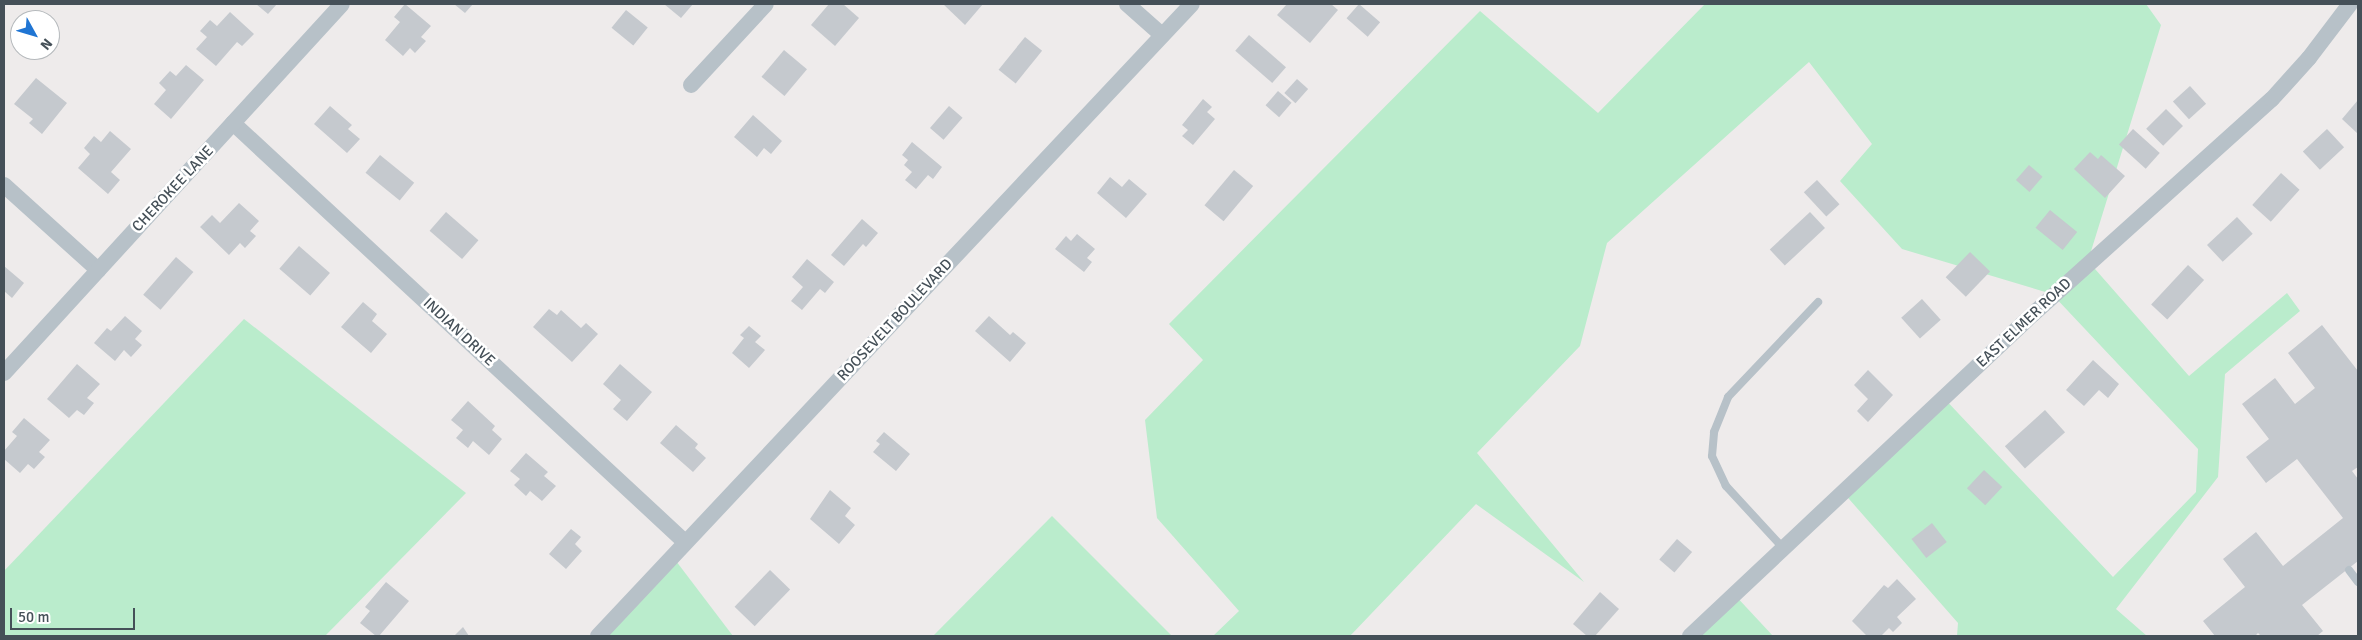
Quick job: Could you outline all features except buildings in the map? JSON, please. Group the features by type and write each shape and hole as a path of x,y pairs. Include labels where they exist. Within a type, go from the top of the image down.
{"street":[{"name":"CHEROKEE LANE","path":"4,373 342,4"},
{"path":"691,85 766,4"},
{"path":"1127,4 1162,35"},
{"name":"ROOSEVELT BOULEVARD","path":"598,636 1192,4"},
{"name":"EAST ELMER ROAD","path":"1690,636 2033,314 2272,99 2350,4"},
{"name":"INDIAN DRIVE","path":"233,123 685,542"},
{"path":"4,185 98,270"}],"lane":[{"path":"1784,549 1726,486 1712,456 1714,432 1728,397 1818,302"},
{"path":"2350,570 2358,582"}],"green space":[{"path":"1705,4 2146,4 2161,25 2088,261 2189,376 2287,293 2300,311 2225,374 2218,477 2116,609 2147,636 1957,636 1958,623 1842,491 1941,395 2113,577 2196,492 2198,449 2052,294 1902,249 1840,181 1872,144 1809,62 1607,243 1580,346 1477,453 1584,582 1476,504 1350,636 1213,636 1239,611 1157,518 1145,420 1203,360 1169,324 1480,11 1598,113"},
{"path":"244,319 466,493 325,636 4,636 4,571"},
{"path":"1052,516 1172,636 933,636"},
{"path":"673,557 733,636 601,636"},
{"path":"1733,593 1773,636 1686,636"}]}
